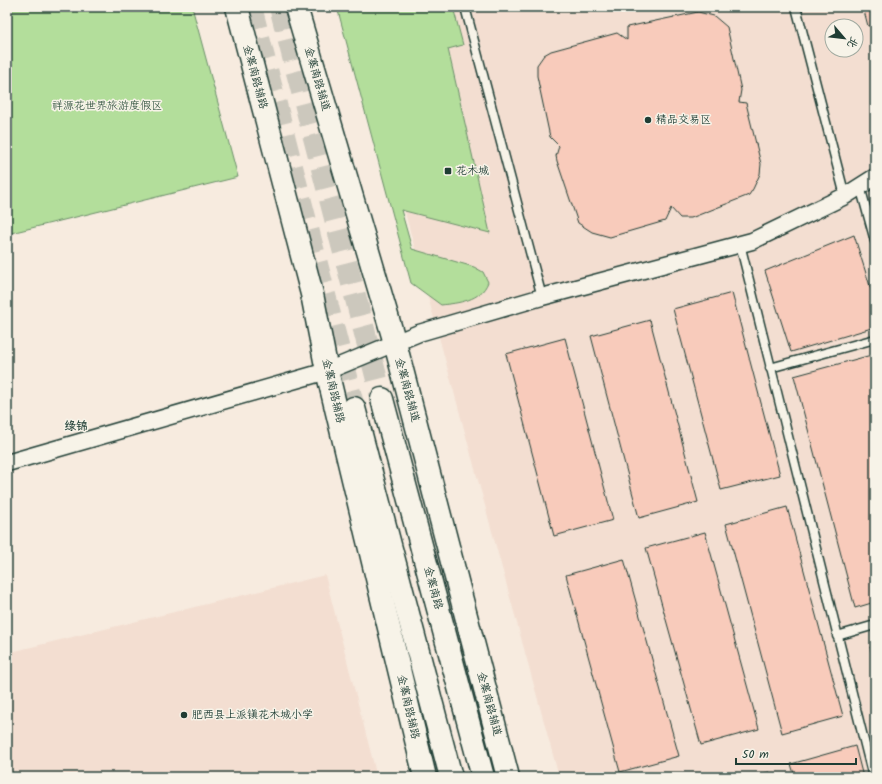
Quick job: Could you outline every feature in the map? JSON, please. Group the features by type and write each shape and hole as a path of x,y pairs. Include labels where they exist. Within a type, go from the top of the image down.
{"main road":[{"name":"金寨南路辅路","path":"237,7 312,294 328,371 425,777"},
{"name":"金寨南路辅道","path":"296,7 395,343 508,777"},
{"name":"金寨南路","path":"382,399 483,777"},
{"path":"354,408 451,777"}],"street":[{"path":"7,463 328,371 419,333 542,297 752,241 845,196 875,177"}],"lane":[{"path":"464,7 542,297"},
{"path":"796,7 845,196"},
{"path":"860,186 875,241"},
{"path":"740,244 873,777"},
{"path":"770,368 875,339"},
{"path":"837,636 875,625"}],"path":[{"path":"615,7 617,13"}],"shaded area":[{"path":"349,7 875,7 875,777 559,777"},
{"name":"肥西县上派镇花木城小学","path":"325,575 377,777 7,777 7,653"}],"green space":[{"name":"祥源花世界旅游度假区","path":"7,7 192,7 238,177 7,234"},
{"path":"337,7 453,7 463,45 448,49 490,233 401,210 412,249 474,267 483,272 488,282 485,288 475,297 461,302 441,305 411,283"}],"building":[{"path":"863,7 875,7 875,26 868,26"},
{"name":"精品交易区","path":"698,12 714,16 727,27 741,90 739,102 746,103 761,164 760,174 753,189 749,195 691,218 680,218 671,208 665,221 610,237 592,232 578,223 557,161 556,156 559,146 550,137 537,76 537,65 544,55 551,51 617,33 627,40 627,27"},
{"path":"854,235 875,302 875,327 791,352 765,271"},
{"path":"732,293 780,475 721,490 673,309"},
{"path":"650,320 698,502 639,518 591,336"},
{"path":"565,338 613,520 554,536 506,354"},
{"path":"875,354 875,602 855,608 794,376"},
{"path":"787,507 843,716 782,733 726,524"},
{"path":"705,532 759,729 701,745 646,548"},
{"path":"624,559 679,756 620,772 566,575"},
{"path":"875,645 875,664 870,647"},
{"path":"855,746 863,777 795,777 791,764"},
{"path":"769,772 770,777 751,777"}],"tunnel":[{"path":"251,7 354,408"},
{"path":"280,7 382,399"}],"place":[{"name":"精品交易区","path":"648,120"},
{"name":"花木城","path":"448,171"},
{"name":"肥西县上派镇花木城小学","path":"184,715"}],"district":[{"name":"绿锦","path":"76,426"}]}
